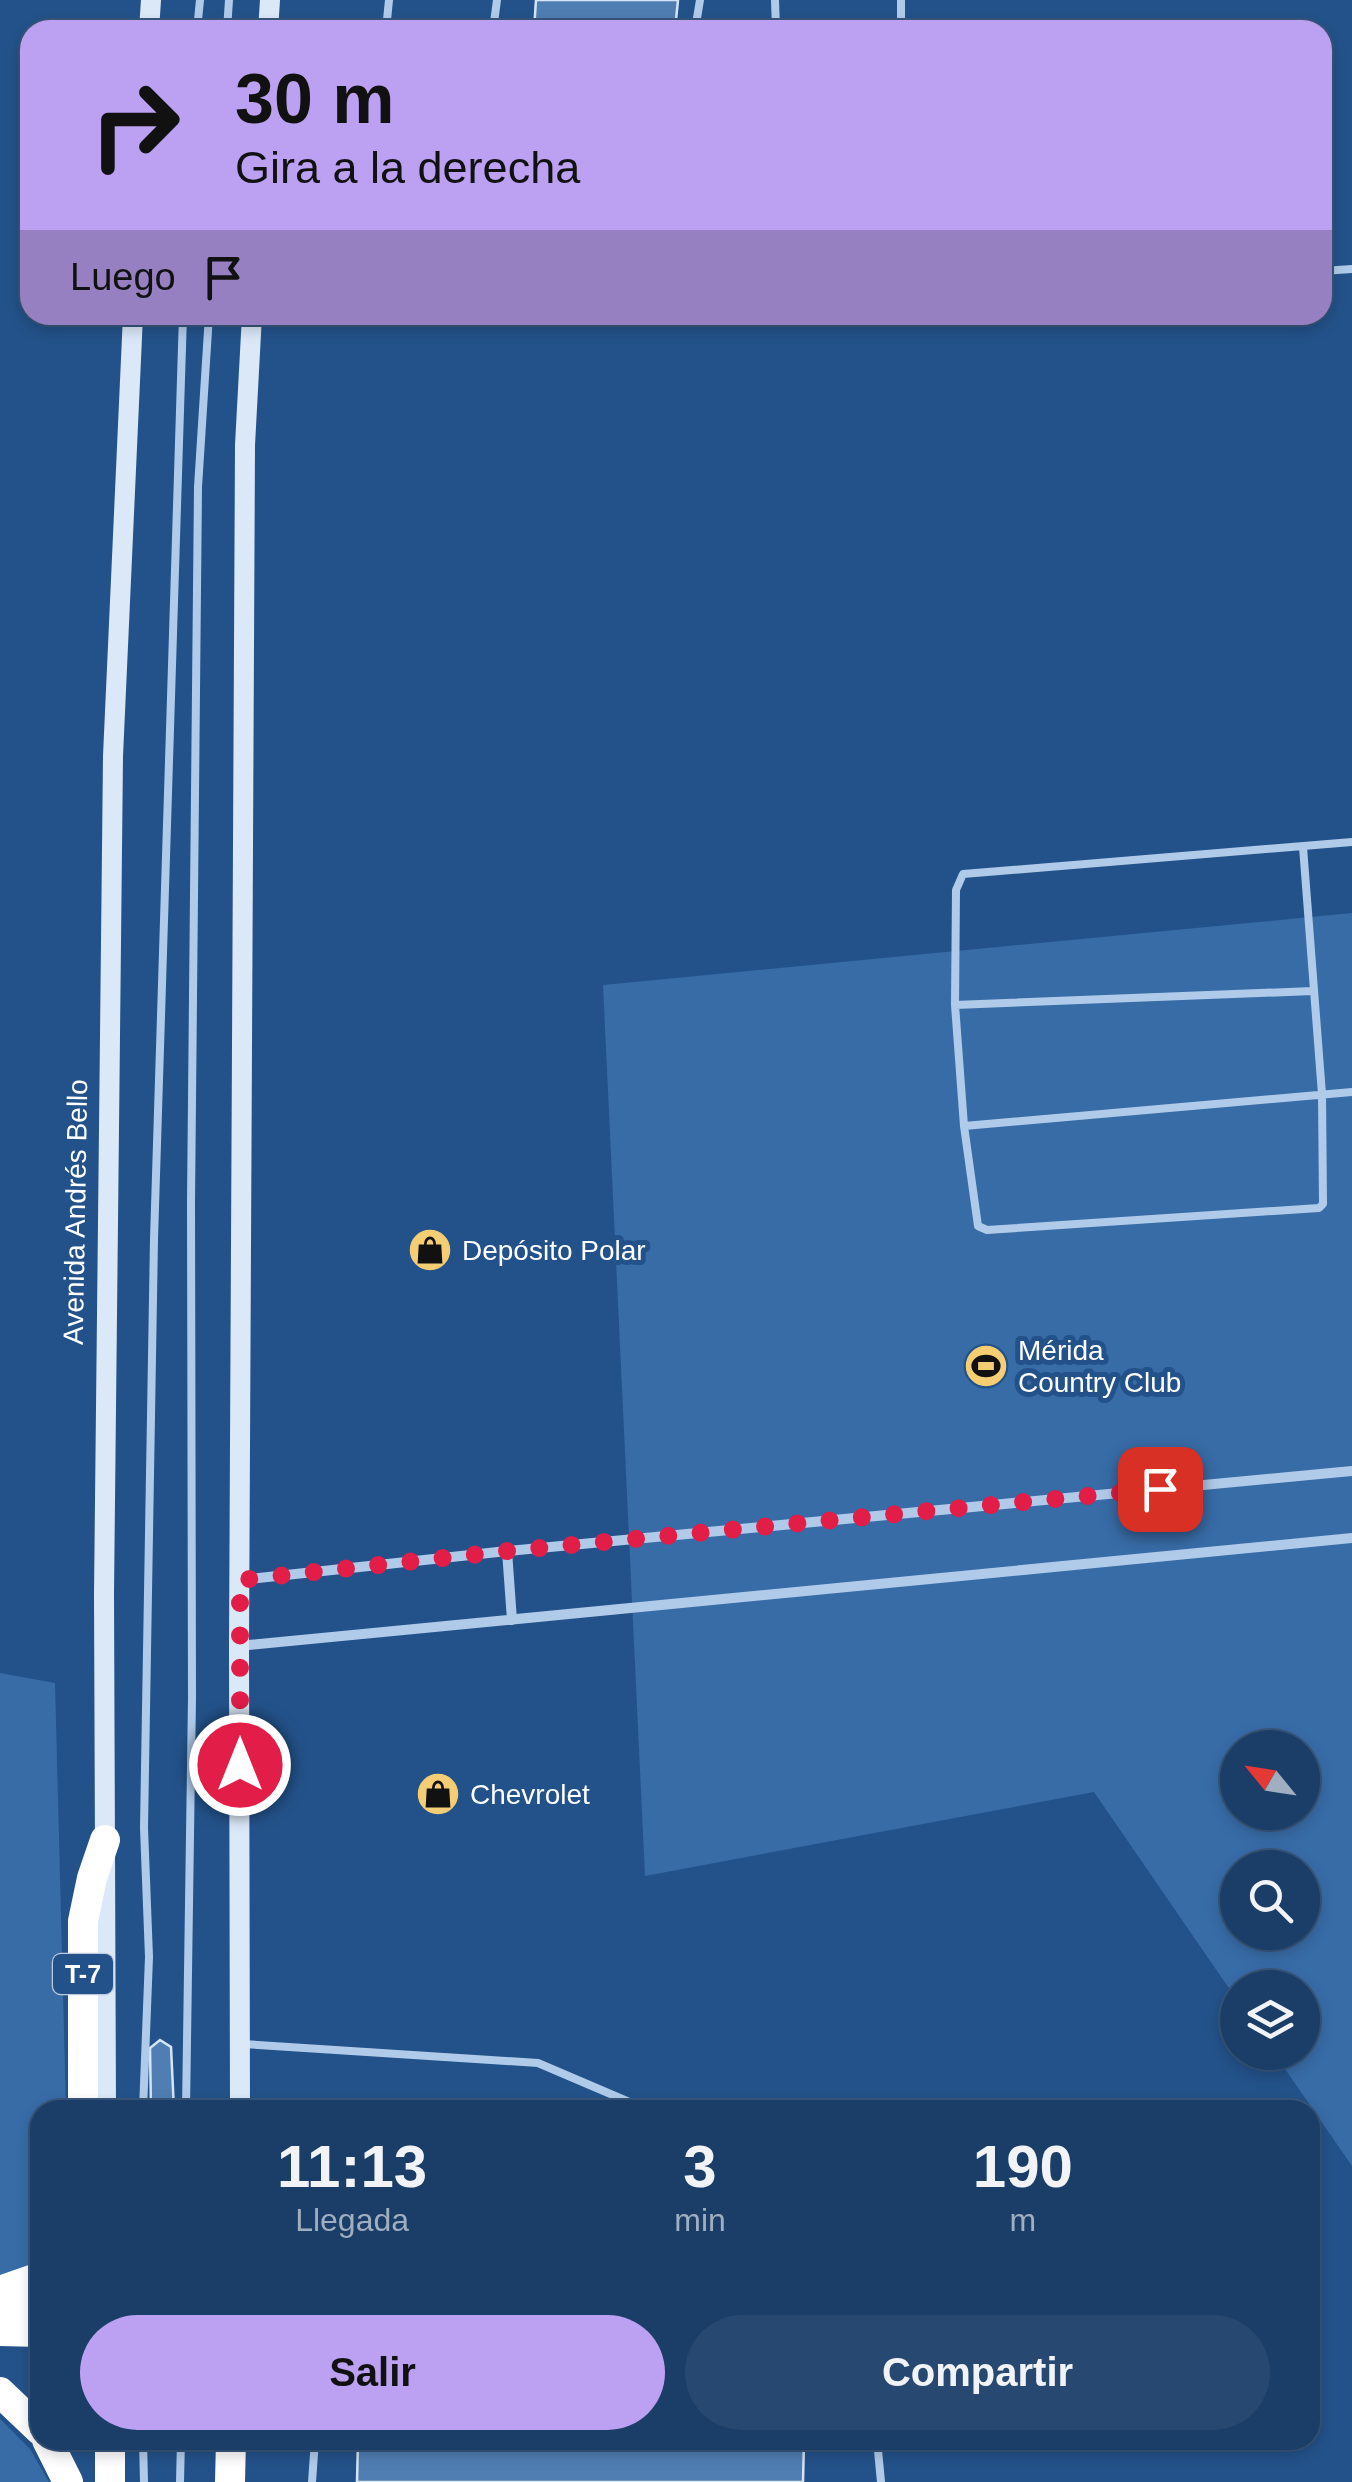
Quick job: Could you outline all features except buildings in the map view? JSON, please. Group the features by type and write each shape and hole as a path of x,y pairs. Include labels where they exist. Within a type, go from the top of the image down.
{"highway":[{"name":"T-7","path":"83,2100 83,1921 105,1840"},
{"path":"0,2291 30,2280"},
{"path":"0,2304 30,2305"},
{"path":"0,2331 30,2332"},
{"path":"0,2392 30,2420"},
{"path":"51,2450 68,2482"},
{"path":"110,2450 110,2482"},
{"path":"230,2482 231,2450"}],"street":[{"name":"Avenida Andrés Bello","path":"106,2100 104,1594 113,756 133,325"},
{"path":"240,2100 245,445 251,325"},
{"path":"240,1580 1352,1471"},
{"path":"239,1646 1352,1538"},
{"path":"508,1551 512,1620"}],"lane":[{"path":"143,2100 154,1258 182,325"},
{"path":"186,2100 198,487 208,325"},
{"path":"1303,847 1322,1094 1320,1208 987,1230 978,1226 964,1126 956,1005 956,890 963,874 1352,842"},
{"path":"956,1005 1314,991"},
{"path":"964,1126 1352,1092"},
{"path":"242,2044 538,2063 625,2100"},
{"path":"142,2450 144,2482"},
{"path":"180,2482 181,2450"},
{"path":"312,2482 314,2450"},
{"path":"878,2450 880,2482"}],"shaded area":[{"name":"Mérida Country Club","path":"1352,913 1352,2166 1320,2120 1320,2100 1306,2100 1286,2070 1320,2070 1320,1970 1220,1970 1220,1975 1094,1792 645,1876 603,985"},
{"path":"0,1673 55,1683 66,2100 30,2100 30,2268 0,2285"},
{"path":"0,2419 30,2449 49,2482 0,2482"}],"place":[{"name":"Depósito Polar","path":"430,1250"},
{"name":"Mérida Country Club","path":"986,1366"},
{"name":"Chevrolet","path":"438,1794"}],"route":[{"path":"240,1765 240,1580 1160,1489"}]}
